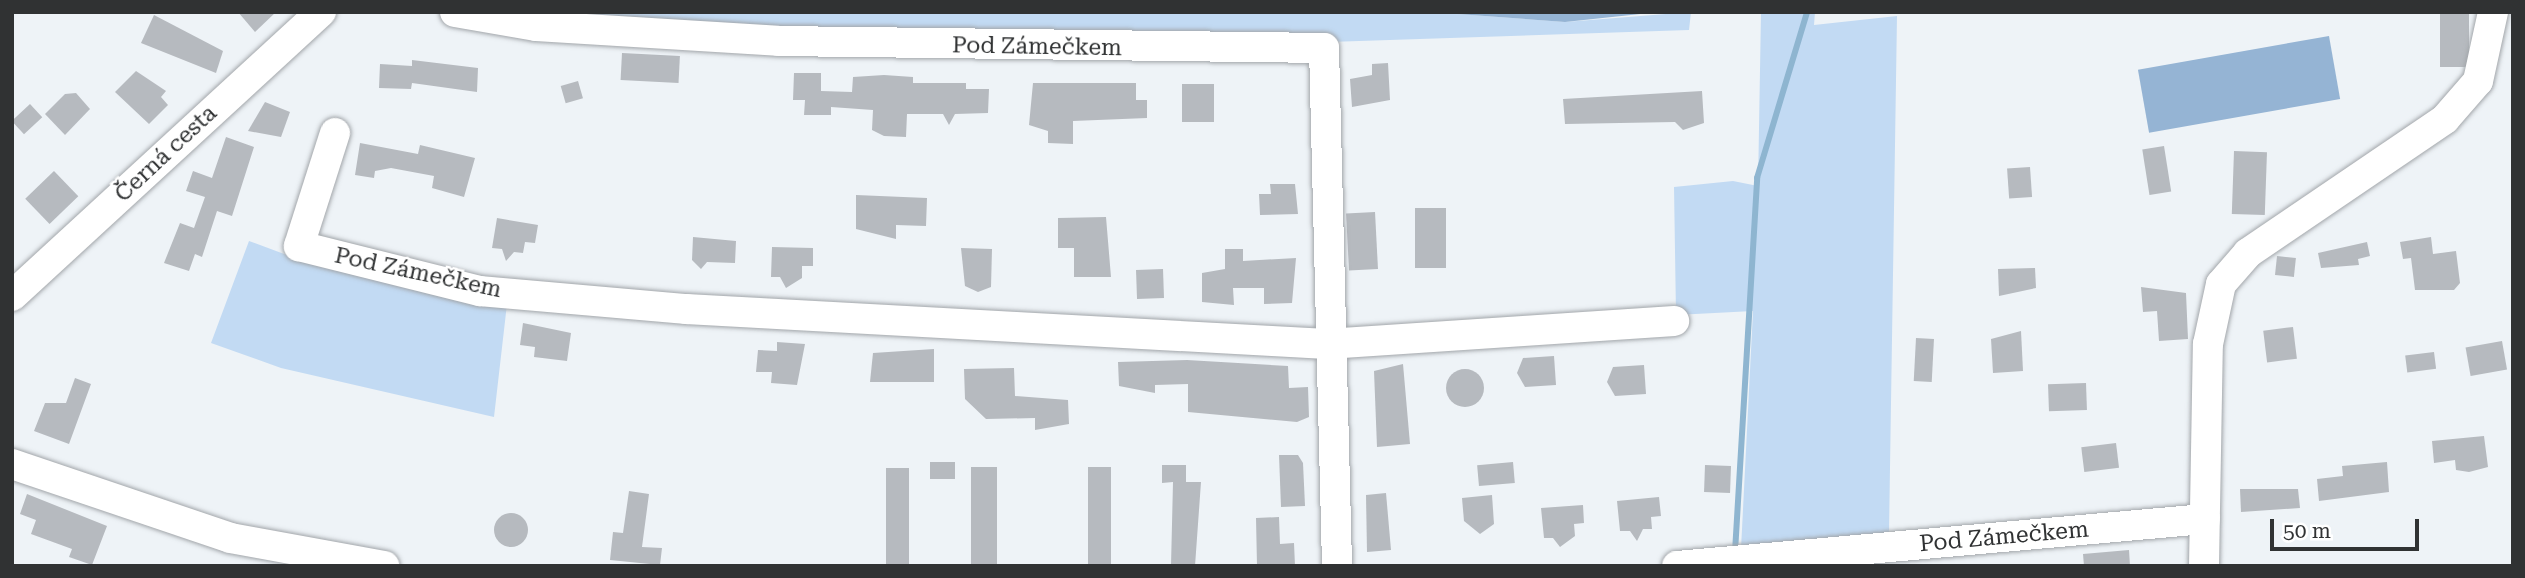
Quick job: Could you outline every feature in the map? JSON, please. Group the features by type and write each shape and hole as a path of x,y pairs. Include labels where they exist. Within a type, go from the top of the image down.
{"street":[{"name":"Černá cesta","path":"12,296 321,12"},
{"name":"Pod Zámečkem","path":"456,12 536,26 778,41 1324,48 1327,344 1337,566"},
{"path":"2204,566 2208,344 2221,284 2248,253 2445,119 2478,81 2493,12"},
{"name":"Pod Zámečkem","path":"335,133 299,246 480,291 686,309 1327,344 1674,321"},
{"path":"12,464 230,538 384,566"},
{"name":"Pod Zámečkem","path":"1677,566 2205,519"}],"shaded area":[{"path":"505,12 1430,12 1565,22 1691,12 1689,30 1329,42 919,34"},
{"path":"1430,12 1659,12 1565,22"},
{"path":"1761,12 1815,12 1814,25 1897,16 1889,533 1741,549 1753,311 1676,315 1674,187 1733,181 1758,186"},
{"path":"2329,36 2340,99 2149,133 2138,70"},
{"path":"249,241 303,261 507,304 494,417 281,368 211,343"}],"building":[{"path":"238,12 276,12 255,32"},
{"path":"2440,12 2469,12 2469,67 2440,67"},
{"path":"154,15 223,51 216,73 141,43"},
{"path":"622,53 680,56 679,83 621,80"},
{"path":"412,60 478,68 477,92 412,83 411,89 379,88 380,64 412,66"},
{"path":"1388,63 1390,100 1352,107 1350,79 1372,75 1372,64"},
{"path":"136,71 166,91 161,97 168,105 149,124 115,92"},
{"path":"794,73 821,73 821,91 852,92 853,77 884,75 913,77 913,83 966,83 966,89 989,89 988,113 955,114 949,125 943,114 907,114 906,137 884,136 872,130 873,110 831,107 831,115 804,115 805,100 793,100"},
{"path":"578,81 583,98 566,103 561,86"},
{"path":"1033,83 1136,83 1136,100 1147,100 1147,118 1073,121 1073,144 1048,143 1048,131 1029,125"},
{"path":"1182,84 1214,84 1214,122 1182,122"},
{"path":"1702,91 1704,123 1683,130 1675,122 1565,124 1563,99"},
{"path":"76,93 90,109 65,135 45,114 65,94"},
{"path":"265,102 290,112 281,137 248,131"},
{"path":"30,104 42,117 24,134 12,121"},
{"path":"226,137 254,147 232,216 217,211 202,257 195,254 189,271 164,263 180,223 194,228 205,197 186,191 193,171 212,178"},
{"path":"360,143 418,154 420,145 475,158 464,197 432,188 434,176 391,168 375,171 374,178 355,175"},
{"path":"2164,146 2171,191 2149,195 2142,149"},
{"path":"2234,151 2267,152 2265,215 2232,214"},
{"path":"2030,167 2032,197 2009,199 2007,169"},
{"path":"54,171 78,196 50,224 25,199"},
{"path":"1270,184 1295,184 1298,214 1260,215 1259,194 1271,194"},
{"path":"856,195 927,198 926,226 896,225 896,239 856,229"},
{"path":"1415,208 1446,208 1446,268 1415,268"},
{"path":"1375,212 1378,269 1349,270 1346,214"},
{"path":"1106,217 1111,277 1074,277 1074,248 1058,248 1058,218"},
{"path":"497,218 538,225 535,243 525,242 523,253 514,252 506,261 502,249 492,248"},
{"path":"693,237 736,241 735,263 707,262 701,269 692,260"},
{"path":"2431,237 2433,254 2456,251 2460,283 2454,290 2415,290 2411,258 2403,259 2400,242"},
{"path":"2367,242 2370,256 2358,259 2359,265 2321,268 2318,253"},
{"path":"772,247 813,248 813,266 802,266 802,278 786,288 780,277 771,277"},
{"path":"961,248 992,249 991,287 978,292 965,286"},
{"path":"1225,249 1243,249 1243,261 1296,258 1292,303 1264,304 1264,288 1233,288 1234,305 1202,302 1202,273 1225,269"},
{"path":"2277,256 2296,258 2294,277 2275,275"},
{"path":"2035,268 2036,288 1999,296 1998,269"},
{"path":"1163,269 1164,298 1137,299 1136,270"},
{"path":"2141,287 2186,293 2188,339 2159,341 2157,311 2143,312"},
{"path":"523,323 571,333 567,361 534,357 535,347 520,345"},
{"path":"2293,327 2297,359 2267,362 2263,331"},
{"path":"2021,331 2023,371 1993,373 1991,339"},
{"path":"1916,338 1934,339 1932,382 1914,381"},
{"path":"2502,341 2507,370 2471,376 2466,347"},
{"path":"777,342 805,344 797,385 771,383 772,372 756,372 758,350 777,351"},
{"path":"934,349 934,382 870,382 873,353"},
{"path":"2434,352 2436,369 2407,372 2405,356"},
{"path":"1554,356 1556,385 1525,387 1517,373 1523,358"},
{"path":"1187,360 1288,366 1289,388 1308,387 1309,417 1297,422 1188,412 1188,384 1155,385 1155,393 1119,386 1118,362"},
{"path":"1403,364 1410,444 1377,447 1374,371"},
{"path":"1644,365 1646,394 1615,396 1607,382 1613,367"},
{"path":"1014,368 1015,396 1068,400 1069,424 1035,430 1035,418 986,419 965,399 964,369"},
{"path":"1465,369 1478,375 1484,388 1478,401 1465,407 1452,401 1446,388 1452,375"},
{"path":"75,378 91,384 69,444 34,431 45,403 66,403"},
{"path":"2086,383 2087,410 2049,411 2048,384"},
{"path":"2484,436 2488,467 2469,472 2456,470 2455,460 2434,463 2432,441"},
{"path":"2116,443 2119,468 2084,472 2081,447"},
{"path":"1279,455 1298,455 1303,463 1305,506 1281,507"},
{"path":"930,462 955,462 955,479 930,479"},
{"path":"1513,462 1515,483 1479,486 1477,465"},
{"path":"2387,462 2389,492 2319,501 2317,479 2343,476 2342,466"},
{"path":"1162,465 1186,465 1186,482 1201,482 1195,566 1171,566 1173,482 1162,483"},
{"path":"1705,465 1731,466 1730,493 1704,492"},
{"path":"971,467 997,467 997,566 971,566"},
{"path":"1088,467 1111,467 1111,566 1088,566"},
{"path":"886,468 909,468 909,566 886,566"},
{"path":"2240,489 2298,489 2300,508 2241,512"},
{"path":"629,491 649,494 642,547 662,548 660,565 610,560 613,532 623,533"},
{"path":"1386,493 1391,550 1367,552 1366,495"},
{"path":"27,494 107,526 92,565 69,557 72,549 31,534 36,520 20,514"},
{"path":"1492,495 1494,524 1480,534 1464,521 1462,498"},
{"path":"1659,497 1661,516 1651,517 1652,529 1643,529 1637,541 1630,531 1620,531 1617,501"},
{"path":"1583,505 1584,523 1574,524 1575,536 1560,547 1553,538 1544,538 1541,508"},
{"path":"511,513 523,518 528,530 523,542 511,547 499,542 494,530 499,518"},
{"path":"1279,517 1280,544 1294,543 1295,566 1257,566 1256,518"},
{"path":"2129,550 2130,566 2084,566 2083,554"}],"waterway":[{"path":"1735,552 1757,178 1807,12"}]}
